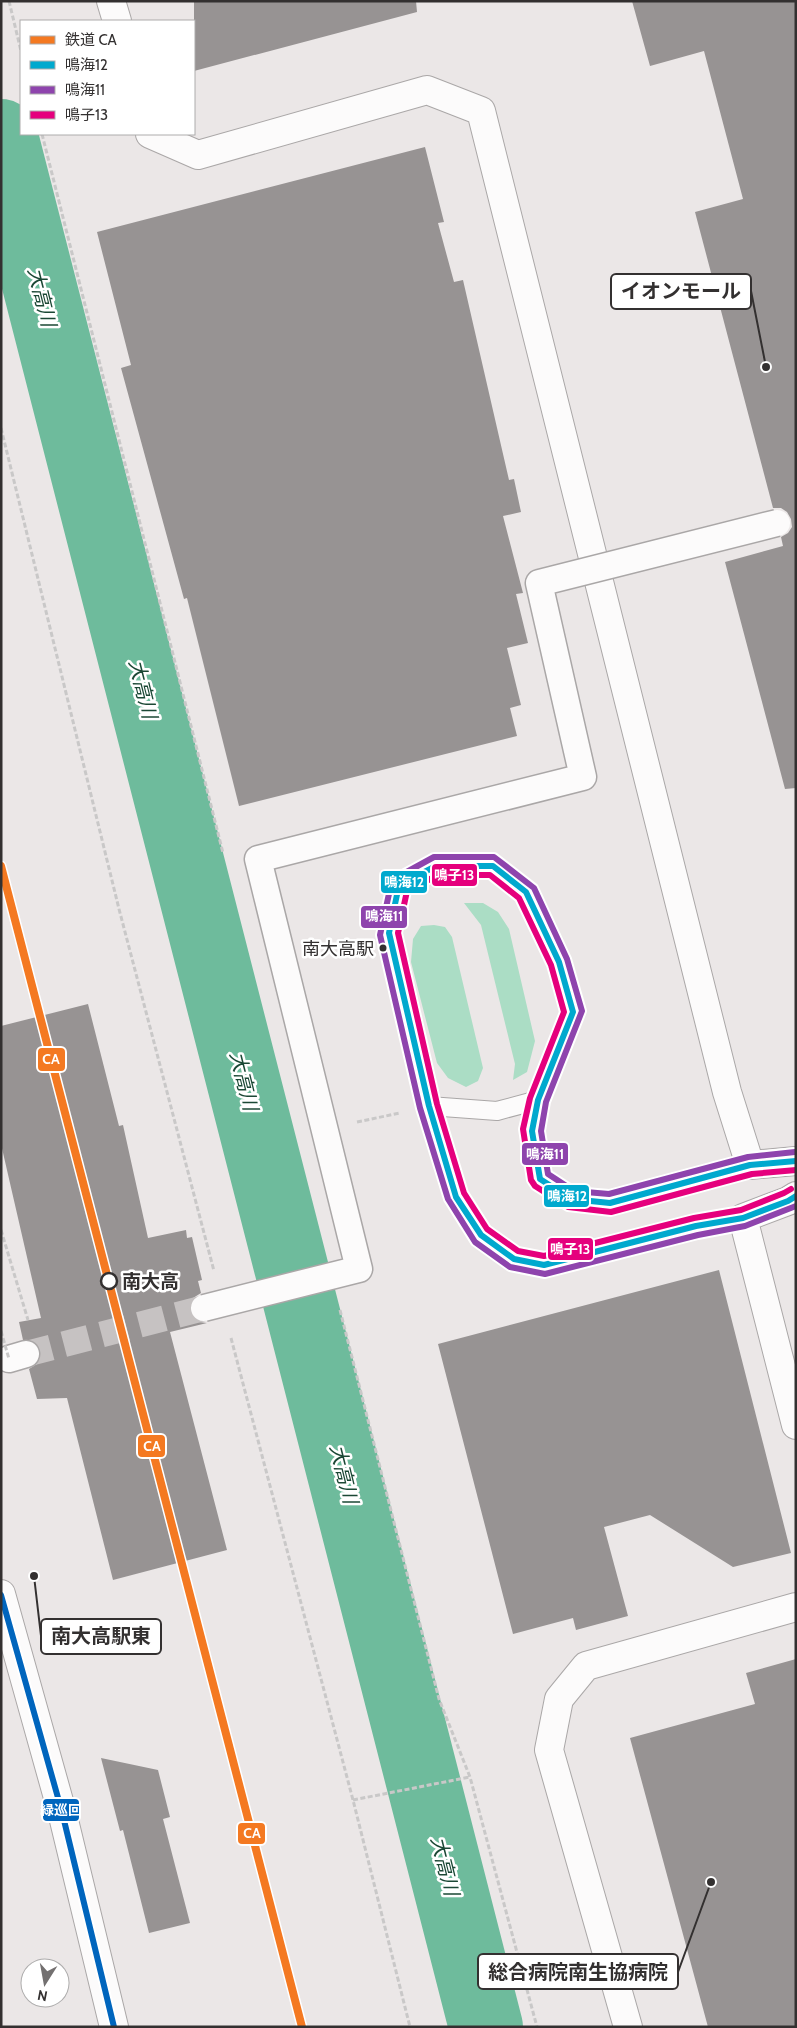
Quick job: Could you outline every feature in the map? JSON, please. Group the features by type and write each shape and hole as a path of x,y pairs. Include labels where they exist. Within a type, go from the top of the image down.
{"street":[{"path":"111,1 117,20"},
{"path":"152,135 198,154 427,90 481,111 727,1092 750,1165 796,1161"},
{"path":"204,1308 359,1269 258,859 583,777 540,583 777,523"},
{"path":"796,1196 788,1201 743,1218 796,1425"},
{"path":"1,1594 62,1812 114,2027"},
{"path":"628,2027 549,1750 559,1699 586,1666 796,1607"}],"lane":[{"path":"743,1218 696,1226 544,1265 514,1259 481,1235 456,1197 429,1106 388,933 399,885 436,866 493,866 526,892 559,962 573,1012 538,1100 532,1131 540,1179 571,1199 610,1203 750,1165"},
{"path":"429,1106 497,1111 538,1100"}],"path":[{"path":"9,1 20,47"},
{"path":"1,428 119,909 214,1273"},
{"path":"352,1123 429,1106"},
{"path":"1,1230 29,1324"},
{"path":"230,1330 353,1800 410,2027"},
{"path":"1,1331 17,1357"},
{"path":"353,1800 470,1777"}],"green space":[{"path":"464,903 483,903 498,912 509,929 535,1041 527,1072 513,1080 515,1064 481,925"},
{"path":"434,925 445,927 452,937 483,1068 478,1081 466,1087 448,1078 437,1063 411,962 413,939 421,926"}],"building":[{"path":"194,1 416,1 417,12 195,71"},
{"path":"632,1 796,1 796,788 785,789 725,562 783,546 781,537 788,533 792,527 791,519 787,512 781,508 773,508 695,212 743,199 704,51 650,66"},
{"path":"425,147 444,222 438,223 454,282 463,280 509,480 514,479 521,512 503,516 523,593 516,594 528,643 507,648 521,705 510,708 517,736 239,806 187,598 184,599 121,368 131,365 97,232"},
{"path":"88,1004 119,1126 123,1125 148,1238 186,1230 187,1238 192,1237 202,1280 198,1281 201,1293 193,1298 189,1311 194,1319 207,1323 170,1332 227,1550 113,1580 67,1398 37,1399 29,1369 37,1364 40,1358 40,1350 36,1343 30,1340 23,1340 19,1322 41,1318 1,1144 1,1026"},
{"path":"719,1270 791,1553 733,1567 650,1515 604,1527 628,1616 576,1630 573,1618 513,1634 438,1344"},
{"path":"796,1659 796,2027 708,2027 630,1738 755,1704 746,1673"},
{"path":"101,1758 158,1770 170,1817 163,1819 190,1923 149,1933 123,1830 120,1831"}],"waterway":[{"name":"大高川","path":"1,136 486,2027"}],"tunnel":[{"path":"26,1354 204,1308"}],"rail line":[{"name":"CA","path":"1,866 302,2027"}],"transit line":[{"name":"鳴海11","path":"795,1152 748,1157 609,1194 574,1191 548,1174 541,1131 546,1102 582,1011 567,959 534,888 494,857 434,857 392,880 380,935 420,1108 448,1199 475,1242 510,1267 545,1274 698,1235 745,1226 796,1206"},
{"name":"鳴海12","path":"796,1161 750,1165 610,1203 571,1199 540,1179 532,1131 538,1100 573,1012 559,962 526,892 493,866 436,866 399,885 389,933 429,1106 456,1197 481,1235 514,1259 544,1265 696,1226 743,1218 788,1201 796,1196"},
{"name":"鳴子13","path":"791,1189 741,1210 694,1218 544,1256 518,1251 487,1229 464,1193 437,1104 398,933 407,891 438,875 490,875 519,898 551,965 564,1012 530,1098 523,1129 531,1180 535,1186 568,1207 611,1212 752,1174 796,1170"},
{"name":"緑巡回","path":"1,1595 62,1812 114,2027"}],"place":[{"name":"イオンモール","path":"766,367"},
{"name":"南大高駅","path":"383,948"},
{"name":"南大高","path":"109,1281"},
{"name":"南大高駅東","path":"34,1576"},
{"name":"総合病院南生協病院","path":"711,1882"}]}
